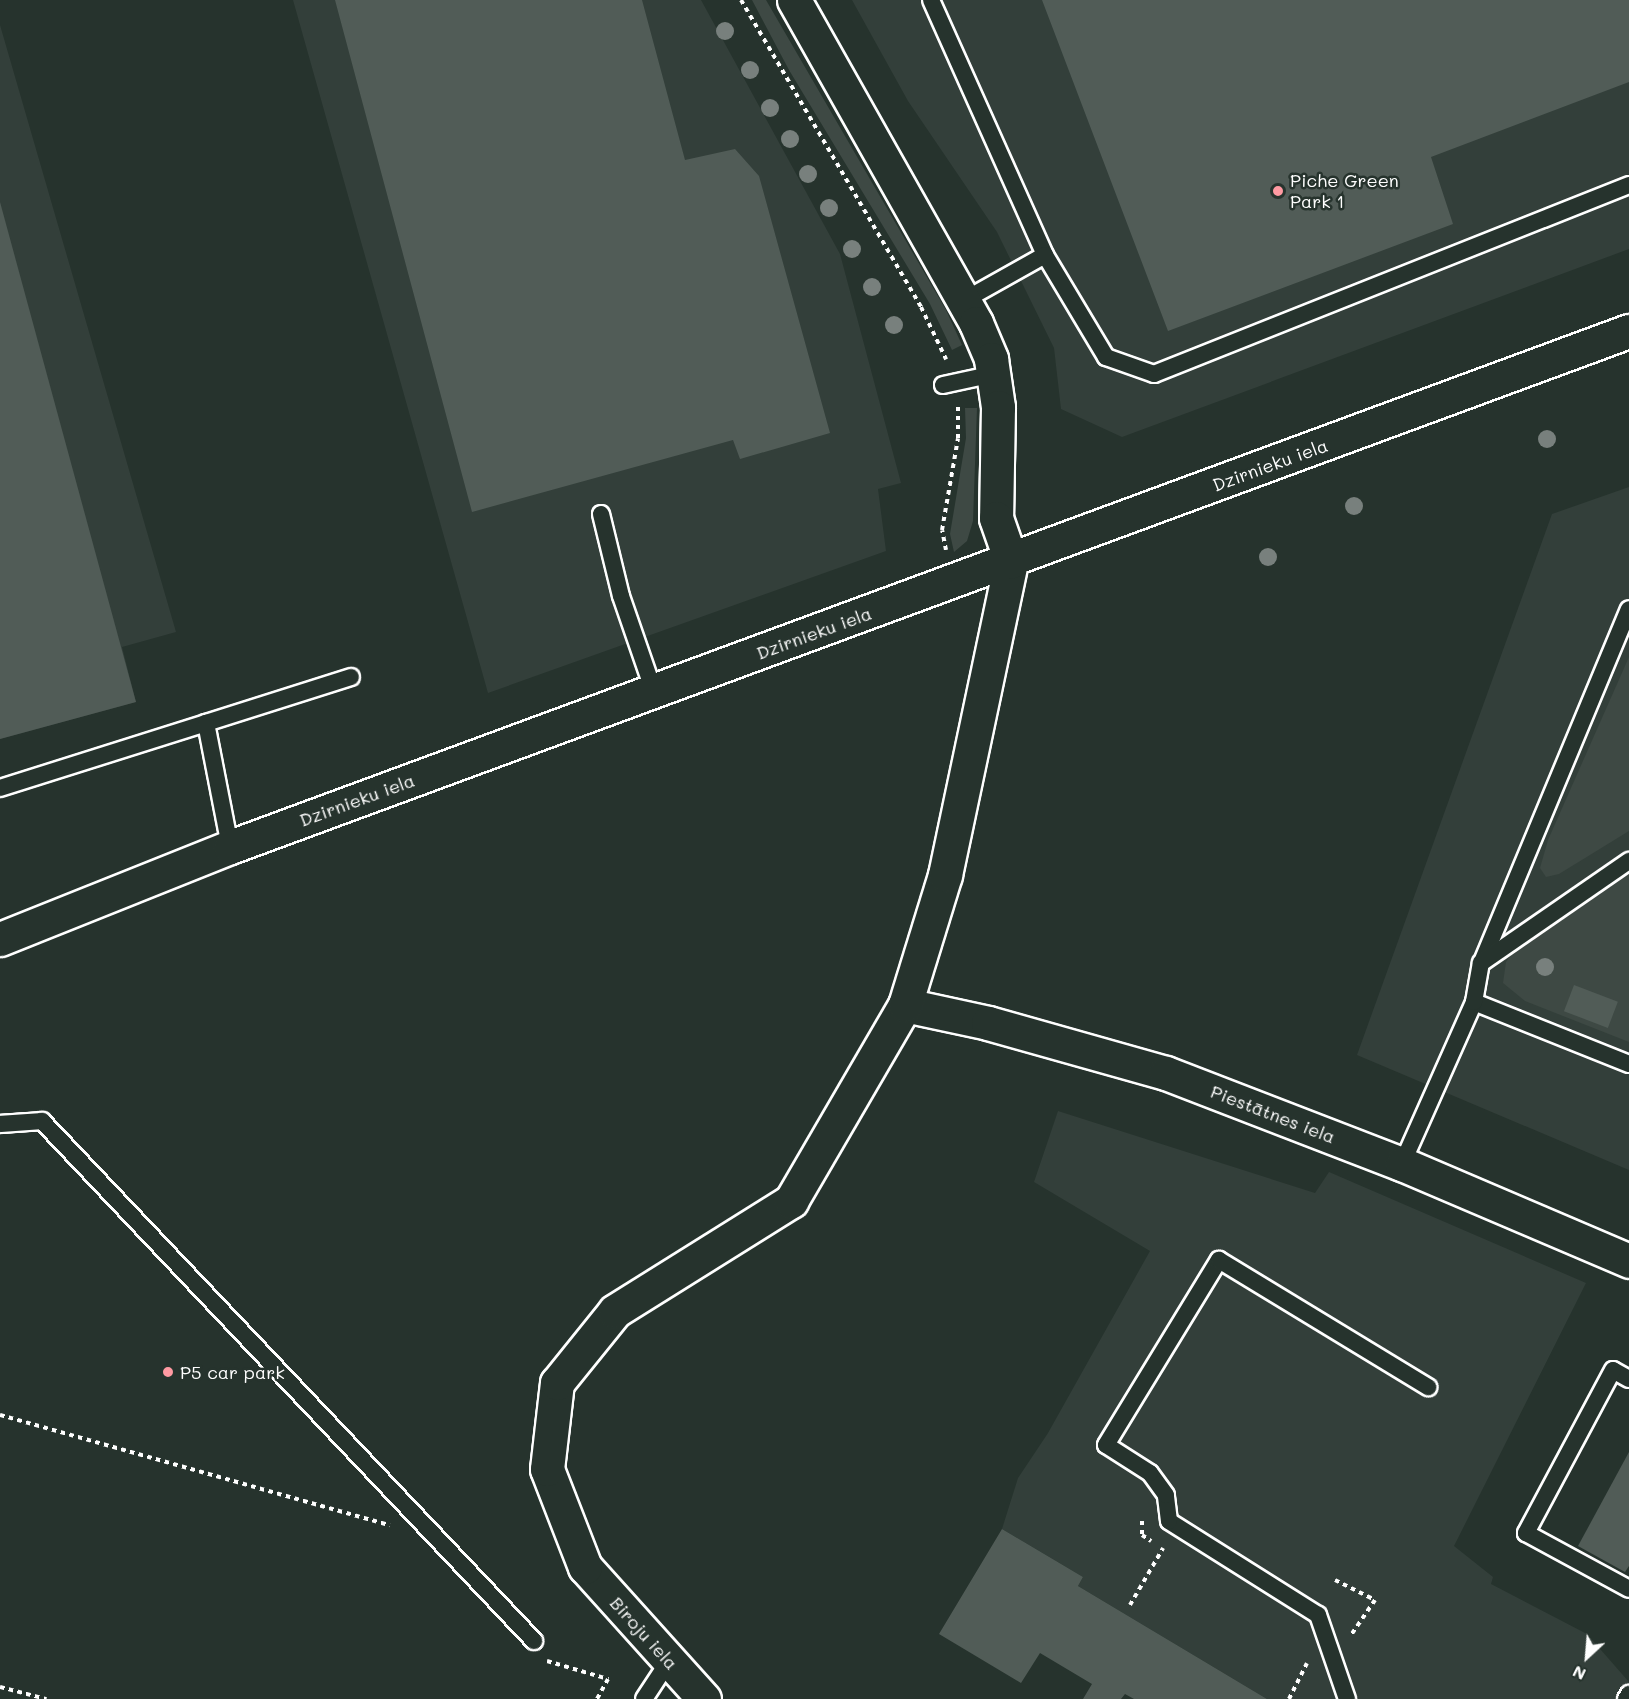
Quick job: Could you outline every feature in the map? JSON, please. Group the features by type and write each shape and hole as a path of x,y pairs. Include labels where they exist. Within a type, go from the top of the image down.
{"street":[{"path":"794,0 976,323 994,374 999,439 996,518 1011,561 945,875 904,1005"},
{"name":"Dzirnieku iela","path":"0,939 230,847 1011,561 1629,331"},
{"name":"Piestātnes iela","path":"904,1005 988,1023 1166,1073 1402,1164 1629,1261"},
{"name":"Biroju iela","path":"704,1699 585,1567 547,1469 557,1383 615,1311 791,1201 904,1005"}],"lane":[{"path":"931,0 1045,255 1106,357 1154,374 1629,185"},
{"path":"963,301 1045,255"},
{"path":"948,384 994,374"},
{"path":"601,514 621,596 654,692"},
{"path":"1402,1164 1474,1002 1482,963 1629,609"},
{"path":"0,788 351,677"},
{"path":"206,723 230,847"},
{"path":"1482,963 1629,861"},
{"path":"1474,1002 1629,1064"},
{"path":"0,1124 42,1121 534,1641"},
{"path":"1347,1699 1332,1663 1318,1616 1169,1521 1166,1495 1150,1473 1106,1444 1219,1260 1428,1387"},
{"path":"1629,1379 1612,1370 1526,1533 1629,1589"},
{"path":"644,1699 669,1660"},
{"path":"1626,1699 1629,1694"}],"path":[{"path":"741,0 921,306 949,365 948,384 958,438 942,530 945,547"},
{"path":"0,1415 397,1527"},
{"path":"1130,1605 1164,1548"},
{"path":"1332,1663 1375,1600 1335,1580"},
{"path":"574,1669 608,1679 597,1699"},
{"path":"0,1687 45,1699"}],"shaded area":[{"path":"293,0 701,0 840,254 901,483 878,489 886,551 488,693"},
{"path":"752,0 766,0 946,310 962,345 952,350 930,304 789,70"},
{"path":"852,0 1629,0 1629,249 1122,437 1061,409 1054,348 997,232 908,101"},
{"path":"0,25 176,632 122,647 136,702 0,739"},
{"path":"965,408 977,408 973,521 967,541 954,552 950,534 966,438"},
{"path":"1629,487 1629,1170 1357,1055 1552,514"},
{"path":"1629,657 1629,831 1559,874 1546,877 1540,868 1548,840"},
{"path":"1629,869 1629,1042 1525,1001 1503,983 1506,962 1524,937"},
{"path":"1058,1111 1315,1193 1329,1172 1586,1283 1454,1546 1493,1577 1491,1584 1587,1634 1629,1682 1629,1699 1267,1699 1078,1586 1083,1577 1002,1529 1018,1478 1048,1433 1150,1251 1034,1182"}],"building":[{"path":"335,0 642,0 685,160 735,149 759,176 830,433 740,459 733,440 472,512"},
{"name":"Piche Green Park 1","path":"1042,0 1629,0 1629,82 1431,157 1453,224 1168,331"},
{"path":"0,202 136,702 0,739"},
{"path":"1574,985 1618,1002 1608,1028 1564,1011"},
{"path":"1629,1452 1629,1566 1625,1572 1578,1546"},
{"path":"1002,1529 1083,1577 1078,1586 1267,1699 1134,1699 1125,1694 1121,1699 1083,1699 1092,1684 1040,1653 1021,1683 939,1634"}],"place":[{"name":"Piche Green Park 1","path":"1278,191"},
{"name":"P5 car park","path":"168,1372"}]}
